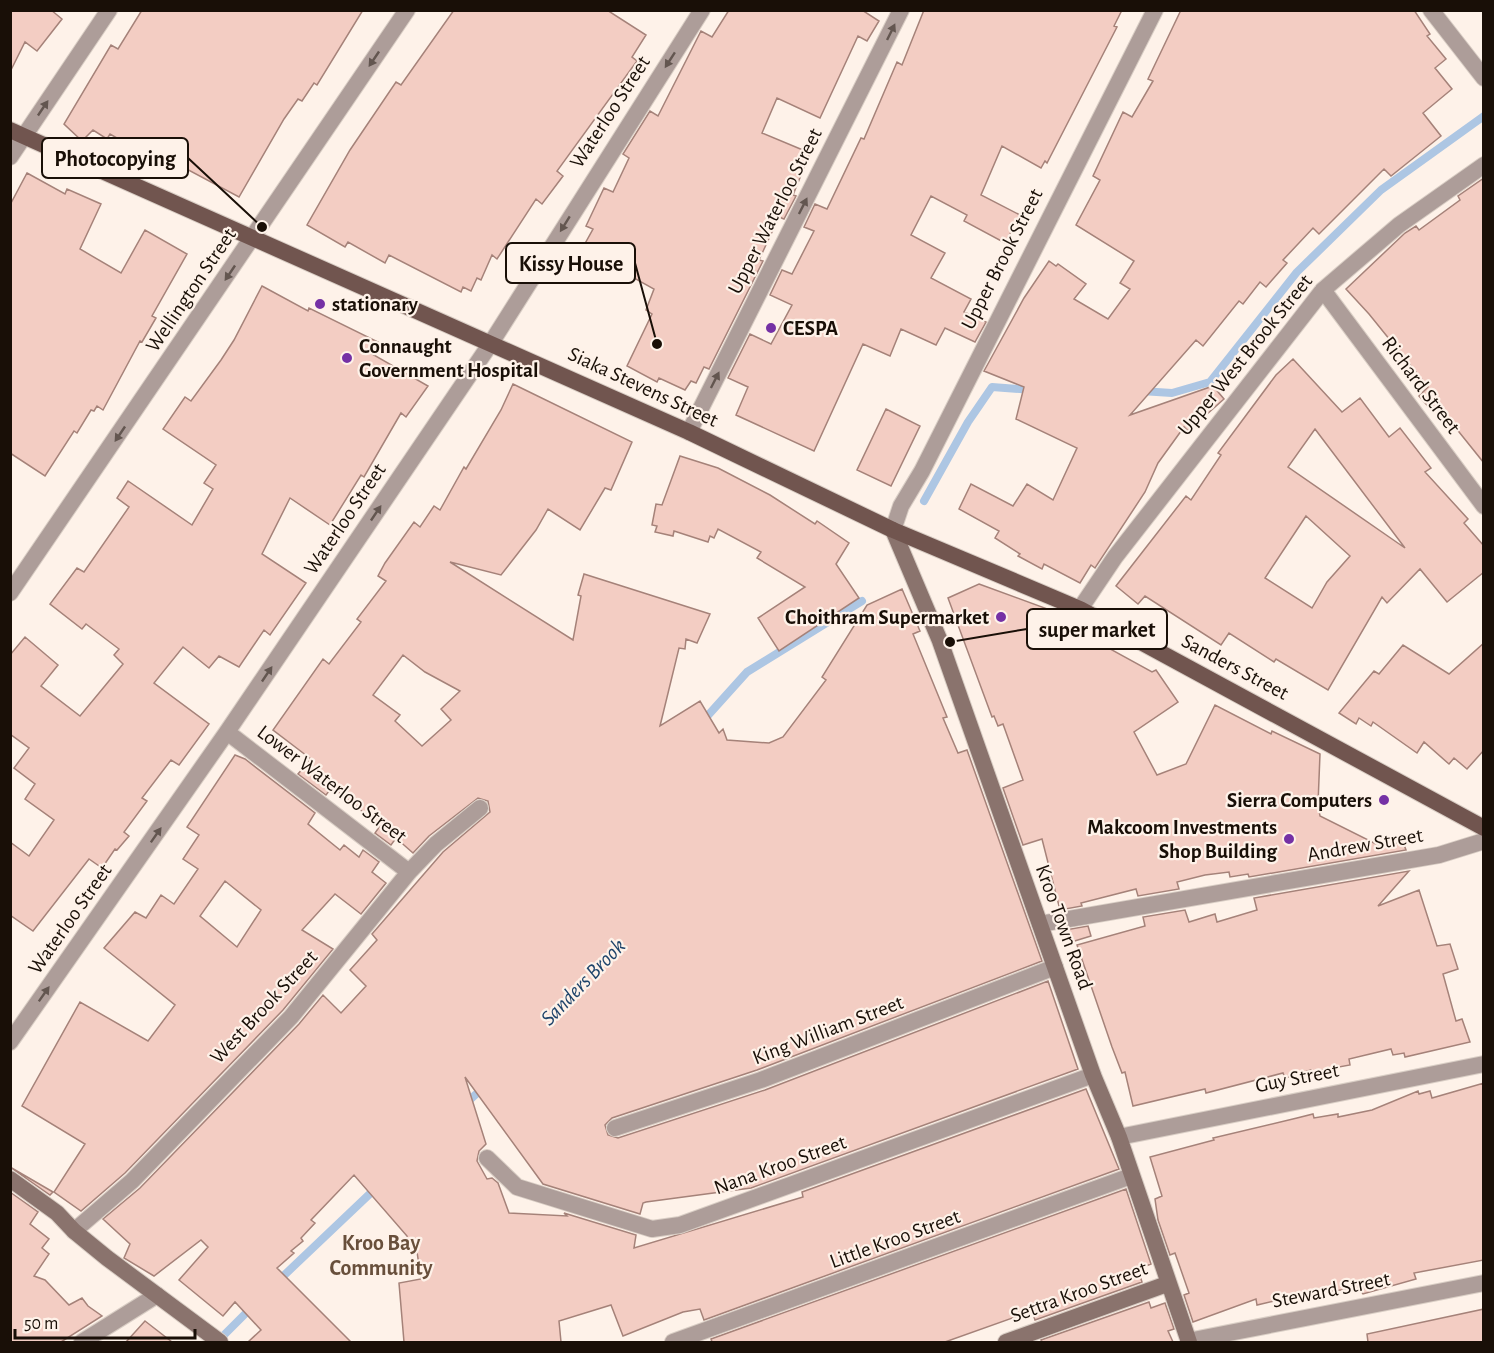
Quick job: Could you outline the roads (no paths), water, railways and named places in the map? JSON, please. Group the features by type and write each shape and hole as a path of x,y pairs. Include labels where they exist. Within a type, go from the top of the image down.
{"main road":[{"name":"Siaka Stevens Street","path":"17,133 689,432 893,530"},
{"name":"Sanders Street","path":"893,530 1080,609 1484,828"},
{"name":"Kroo Town Road","path":"893,530 940,641 1093,1075 1119,1137 1188,1342"},
{"path":"10,1179 57,1213 74,1231 220,1342"},
{"name":"Settra Kroo Street","path":"1006,1342 1167,1284"}],"street":[{"path":"10,157 17,133 109,10"},
{"name":"Wellington Street","path":"10,593 254,238 407,10"},
{"name":"Waterloo Street","path":"10,1042 228,732 491,343 702,10"},
{"name":"Upper Waterloo Street","path":"689,432 902,10"},
{"name":"Upper Brook Street","path":"893,530 901,506 922,471 1155,10"},
{"path":"1431,10 1484,78"},
{"name":"Upper West Brook Street","path":"1080,609 1114,557 1323,290 1399,225 1484,165"},
{"name":"Richard Street","path":"1323,290 1484,506"},
{"name":"Lower Waterloo Street","path":"228,732 410,872"},
{"name":"West Brook Street","path":"74,1231 132,1181 291,1017 410,872 436,844 480,808"},
{"name":"Andrew Street","path":"1040,924 1439,855 1484,841"},
{"name":"King William Street","path":"615,1128 760,1080 1055,967"},
{"name":"Guy Street","path":"1119,1137 1484,1064"},
{"name":"Nana Kroo Street","path":"487,1158 517,1186 652,1229 680,1225 1093,1075"},
{"name":"Little Kroo Street","path":"673,1342 1131,1176"},
{"name":"Steward Street","path":"1188,1342 1484,1283"},
{"path":"82,1342 157,1295"}],"waterway":[{"path":"1141,391 1172,393 1210,382 1297,272 1381,190 1484,116"},
{"path":"924,501 968,422 992,387 1033,390"},
{"name":"Sanders Brook","path":"702,722 747,672 862,601"},
{"name":"Sanders Brook","path":"464,1105 484,1087"},
{"name":"Sanders Brook","path":"277,1282 377,1187"},
{"name":"Sanders Brook","path":"217,1342 251,1308"}],"place":[{"name":"Photocopying","path":"262,227"},
{"name":"stationary","path":"320,304"},
{"name":"CESPA","path":"771,328"},
{"name":"Kissy House","path":"657,344"},
{"name":"Connaught Government Hospital","path":"347,358"},
{"name":"Choithram Supermarket","path":"1001,617"},
{"name":"super market","path":"950,642"},
{"name":"Sierra Computers","path":"1384,800"},
{"name":"Makcoom Investments Shop Building","path":"1289,839"}],"district":[{"name":"Kroo Bay Community","path":"381,1256"}]}
